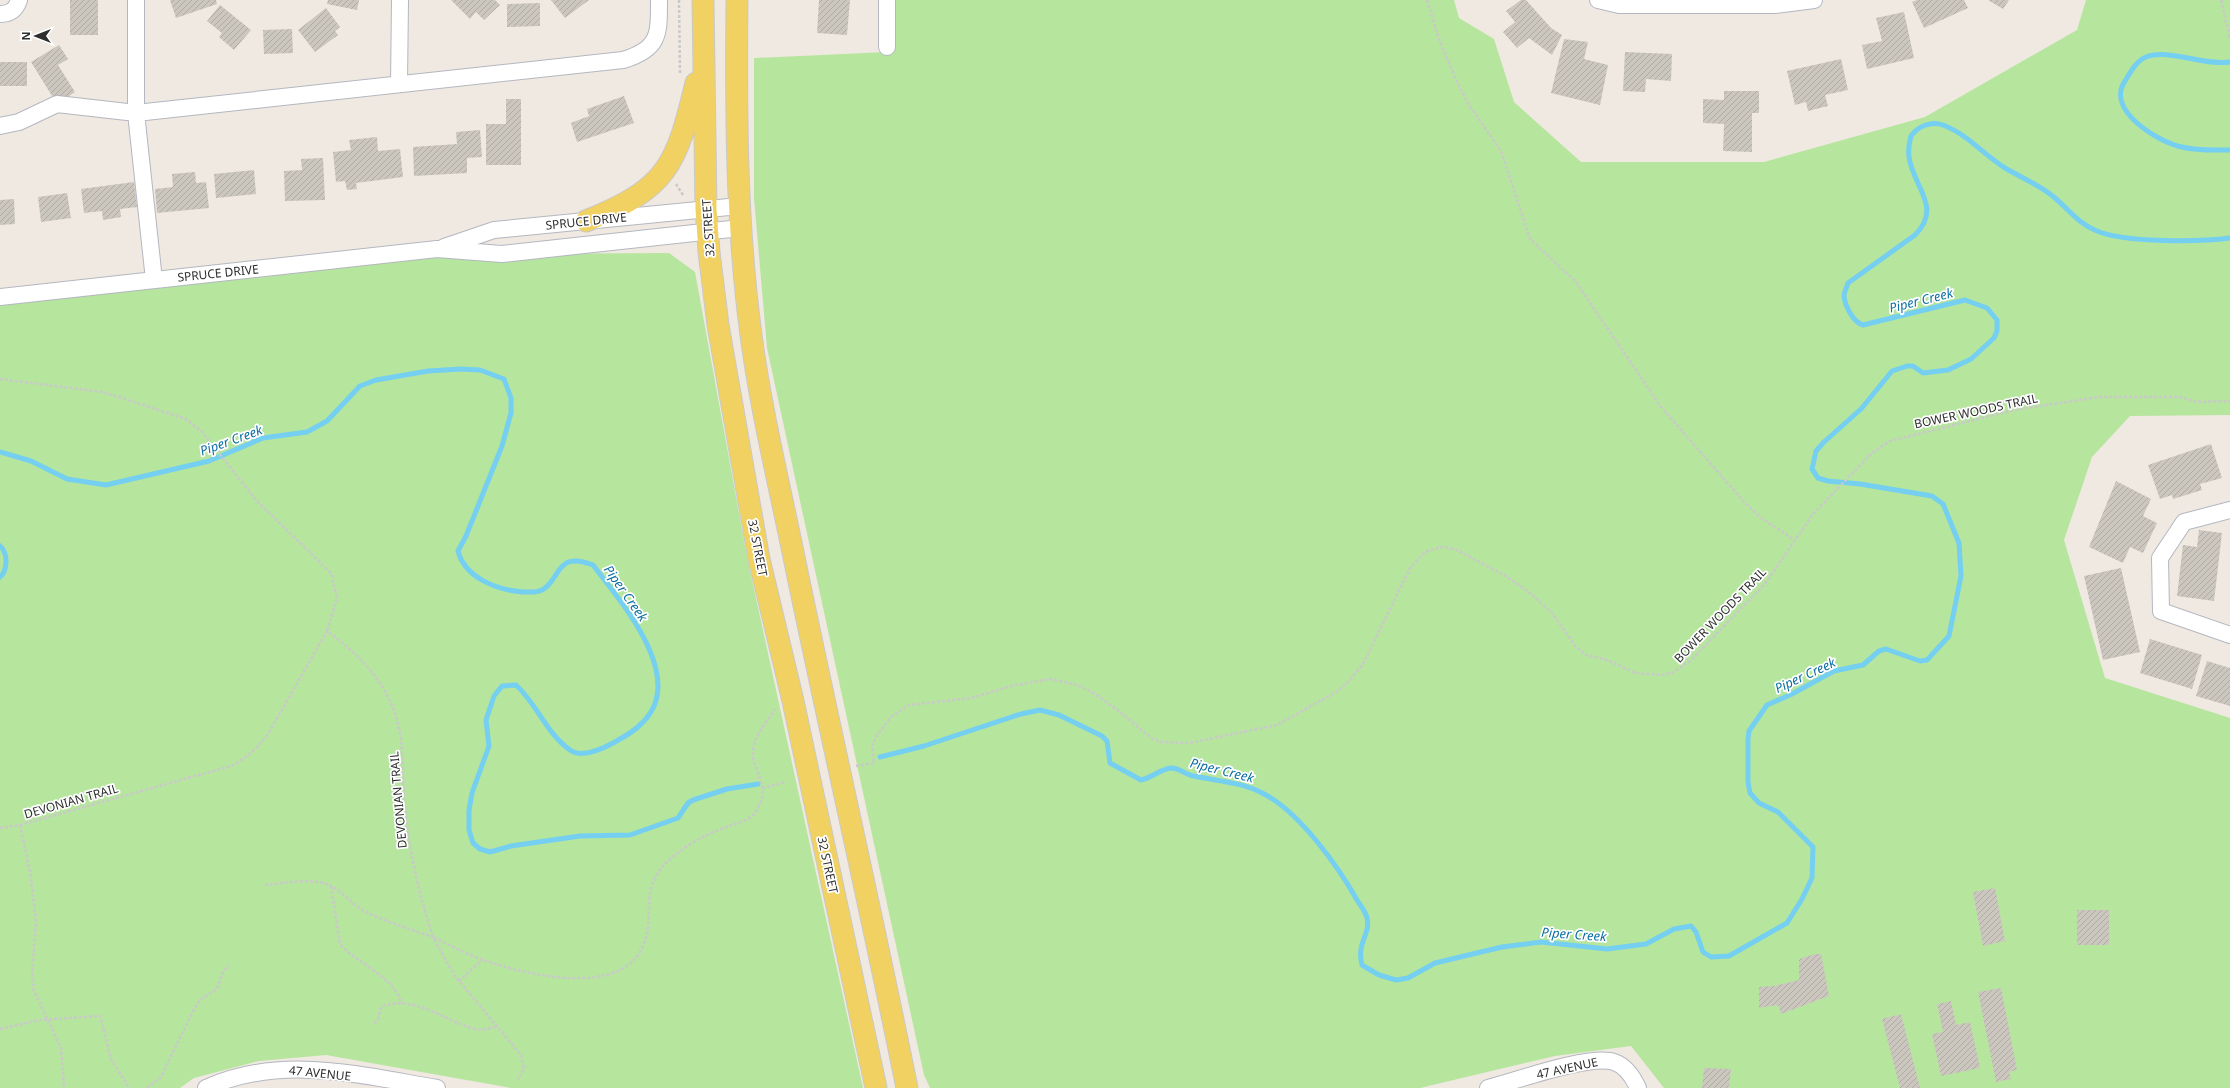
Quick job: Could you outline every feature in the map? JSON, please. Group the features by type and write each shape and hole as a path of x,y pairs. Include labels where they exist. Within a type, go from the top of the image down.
{"main road":[{"name":"32 STREET","path":"704,0 706,209 707,231 718,325 759,559 793,701 876,1088"},
{"path":"737,0 740,228 750,328 759,392 817,670 869,901 907,1088"},
{"path":"586,221 635,199 664,172 678,147 685,130 704,51"}],"street":[{"path":"0,14 8,13 14,10 19,0"},
{"path":"136,0 136,113 154,280"},
{"path":"399,84 400,0"},
{"path":"0,126 20,122 57,104 136,113 611,62 636,56 647,49 659,31 659,0"},
{"path":"887,0 887,47"},
{"path":"1598,0 1619,5 1775,5 1814,0"},
{"name":"SPRUCE DRIVE","path":"437,250 494,230 739,206"},
{"name":"SPRUCE DRIVE","path":"0,297 437,250 502,254 740,228"},
{"path":"2230,510 2184,522 2160,558 2161,611 2230,635"},
{"name":"47 AVENUE","path":"1488,1088 1592,1061 1608,1060 1622,1066 1633,1078 1638,1088"},
{"name":"47 AVENUE","path":"206,1088 229,1078 252,1072 299,1069 437,1088"}],"path":[{"path":"1427,0 1439,39 1460,88 1469,105 1501,151 1530,239 1576,282 1661,407 1745,504 1760,517 1794,540"},
{"path":"2221,0 2230,39"},
{"path":"672,179 684,197"},
{"path":"0,379 103,392 186,419 201,431 234,473 267,511 330,573 337,598 336,608 327,631"},
{"name":"BOWER WOODS TRAIL","path":"850,768 874,763 872,746 876,737 891,717 909,705 971,698 1011,686 1050,680 1078,685 1095,694 1120,712 1151,738 1161,742 1189,743 1277,725 1336,692 1347,684 1363,664 1410,568 1425,552 1441,547 1455,549 1504,575 1529,592 1552,613 1576,647 1586,655 1607,660 1636,673 1661,675 1672,673 1691,660 1765,584 1808,520 1863,462 1880,446 1896,438 2014,410 2099,398 2180,397 2198,402 2230,401"},
{"name":"DEVONIAN TRAIL","path":"0,828 20,825 231,766 241,761 256,750 268,734 327,631 348,647 378,679 390,700 400,734 405,806 413,864 433,937 459,981 521,1055 524,1068 518,1080"},
{"path":"265,885 315,882 331,886 362,910 378,918 433,937 482,960 544,975 570,978 602,977 631,963 644,945 649,893 656,874 668,861 703,836 754,815 762,799 762,788 754,761 754,747 759,734 775,708"},
{"path":"762,788 786,782"},
{"path":"20,825 30,871 36,921 32,973 34,991 61,1048 64,1088"},
{"path":"331,886 340,944 389,984 397,993 401,1004"},
{"path":"459,981 482,960"},
{"path":"147,1088 161,1077 193,1011 200,1000 217,989 224,970 229,965"},
{"path":"374,1023 378,1020 380,1010 383,1006 401,1004 426,1009 476,1030 496,1027"},
{"path":"0,1029 48,1019 100,1016 111,1059 129,1088"}],"green space":[{"path":"887,0 1454,0 1459,18 1494,39 1514,102 1581,162 1764,162 1925,117 2077,30 2086,0 2230,0 2230,415 2130,416 2092,457 2064,540 2105,678 2230,718 2230,1088 1664,1088 1631,1046 1555,1056 1420,1088 930,1088 924,1075 767,348 754,198 754,58 887,52"},
{"path":"437,249 502,254 669,253 695,272 747,557 863,1088 511,1088 326,1055 259,1061 194,1078 180,1088 0,1088 0,297"}],"building":[{"path":"70,0 98,0 98,35 70,35"},
{"path":"170,0 216,0 217,4 176,18"},
{"path":"328,0 359,0 357,10 327,4"},
{"path":"451,0 495,0 500,5 484,20 476,12 470,19"},
{"path":"551,0 589,0 565,18"},
{"path":"819,0 850,0 847,35 817,33"},
{"path":"1521,0 1526,0 1551,28 1562,35 1552,55 1529,38 1517,48 1503,32 1515,22 1506,11"},
{"path":"1917,0 1964,0 1968,8 1924,28 1912,2"},
{"path":"1988,0 2009,0 2003,9"},
{"path":"540,3 540,26 507,27 507,4"},
{"path":"220,5 251,30 234,50 219,37 222,33 207,21"},
{"path":"326,8 340,27 335,31 338,35 315,52 298,30"},
{"path":"1904,12 1914,58 1867,69 1862,45 1882,41 1876,18"},
{"path":"292,29 293,53 264,54 263,30"},
{"path":"1564,39 1588,42 1584,59 1608,65 1600,105 1551,93"},
{"path":"59,45 68,59 58,65 75,92 57,104 31,62"},
{"path":"1625,52 1672,54 1671,81 1646,79 1645,92 1623,91"},
{"path":"1841,59 1848,90 1825,95 1828,106 1808,111 1806,102 1795,105 1787,71"},
{"path":"0,62 27,62 27,86 0,86"},
{"path":"1724,91 1759,91 1759,113 1752,113 1752,152 1723,151 1724,124 1703,123 1703,99 1724,100"},
{"path":"624,96 634,123 577,142 571,123 589,116 587,109"},
{"path":"506,99 521,99 521,165 486,165 486,124 506,124"},
{"path":"480,130 482,157 467,158 467,173 414,176 413,147 457,144 456,132"},
{"path":"377,137 378,151 400,149 403,177 356,183 357,189 347,190 345,181 336,182 333,152 351,150 349,140"},
{"path":"323,158 325,200 285,201 284,171 302,170 301,159"},
{"path":"254,170 256,194 216,198 214,174"},
{"path":"195,172 196,183 206,182 209,208 157,213 155,189 173,187 172,174"},
{"path":"134,182 137,207 120,209 121,217 103,220 102,211 84,213 81,189"},
{"path":"67,193 71,218 41,222 38,197"},
{"path":"14,199 15,224 0,225 0,200"},
{"path":"2211,444 2222,478 2200,484 2202,490 2173,499 2172,495 2160,499 2148,465"},
{"path":"2116,481 2151,499 2143,516 2157,523 2143,553 2130,547 2123,563 2089,547"},
{"path":"2199,530 2222,533 2214,601 2177,596 2183,545 2197,547"},
{"path":"2121,568 2140,652 2103,660 2084,576"},
{"path":"2150,639 2202,655 2192,689 2140,673"},
{"path":"2207,661 2230,668 2230,706 2196,696"},
{"path":"1995,888 2005,941 1983,946 1973,892"},
{"path":"2077,910 2109,910 2109,945 2077,945"},
{"path":"1815,954 1821,954 1829,996 1781,1014 1778,1005 1759,1008 1759,987 1774,986 1799,980 1799,959"},
{"path":"2001,988 2017,1070 2009,1072 2011,1079 1996,1082 1978,992"},
{"path":"1951,1001 1956,1025 1970,1022 1980,1068 1941,1076 1932,1034 1943,1032 1937,1004"},
{"path":"1901,1014 1920,1088 1900,1088 1882,1019"},
{"path":"1704,1068 1731,1069 1729,1088 1702,1088"}],"waterway":[{"name":"Piper Creek","path":"2230,62 2209,62 2164,55 2146,57 2139,61 2125,81 2121,92 2122,103 2128,113 2148,132 2160,139 2172,144 2194,149 2230,150"},
{"name":"Piper Creek","path":"880,757 924,746 1021,714 1040,710 1059,715 1102,736 1107,741 1110,763 1141,780 1171,768 1191,775 1238,784 1256,790 1277,802 1291,813 1304,826 1328,856 1349,886 1366,916 1368,924 1361,951 1362,965 1379,975 1396,980 1408,978 1435,963 1502,947 1541,942 1607,949 1646,944 1674,929 1691,926 1696,932 1703,952 1711,957 1729,956 1787,923 1802,899 1812,878 1813,847 1778,812 1759,803 1750,793 1748,782 1749,731 1767,705 1792,694 1834,671 1863,665 1879,651 1886,649 1920,661 1927,660 1949,636 1961,576 1959,543 1943,504 1932,496 1860,484 1828,481 1818,478 1812,469 1816,451 1861,409 1892,371 1907,366 1913,366 1923,373 1948,370 1971,359 1994,338 1997,331 1997,320 1987,308 1965,300 1863,325 1856,321 1848,309 1844,296 1848,283 1915,235 1923,225 1926,215 1926,206 1909,157 1911,136 1921,127 1929,124 1943,125 1952,129 1968,139 2005,168 2049,193 2079,221 2097,231 2125,238 2143,240 2182,241 2230,238"},
{"name":"Piper Creek","path":"0,452 31,461 67,479 106,485 209,461 263,438 307,432 327,421 360,386 376,380 428,371 461,369 480,370 504,379 511,398 511,413 502,446 466,536 458,551 462,560 467,569 483,581 503,589 523,592 535,592 542,590 553,580 560,568 572,561 581,561 593,565 619,598 645,640 654,662 658,684 655,704 640,725 625,736 603,748 580,754 570,750 554,735 530,701 516,685 502,686 494,696 486,720 489,746 472,793 469,810 469,830 473,843 480,849 490,852 511,846 580,836 630,835 678,818 688,803 693,800 727,789 758,784"},
{"name":"Piper Creek","path":"0,546 6,557 6,566 0,577"}]}
